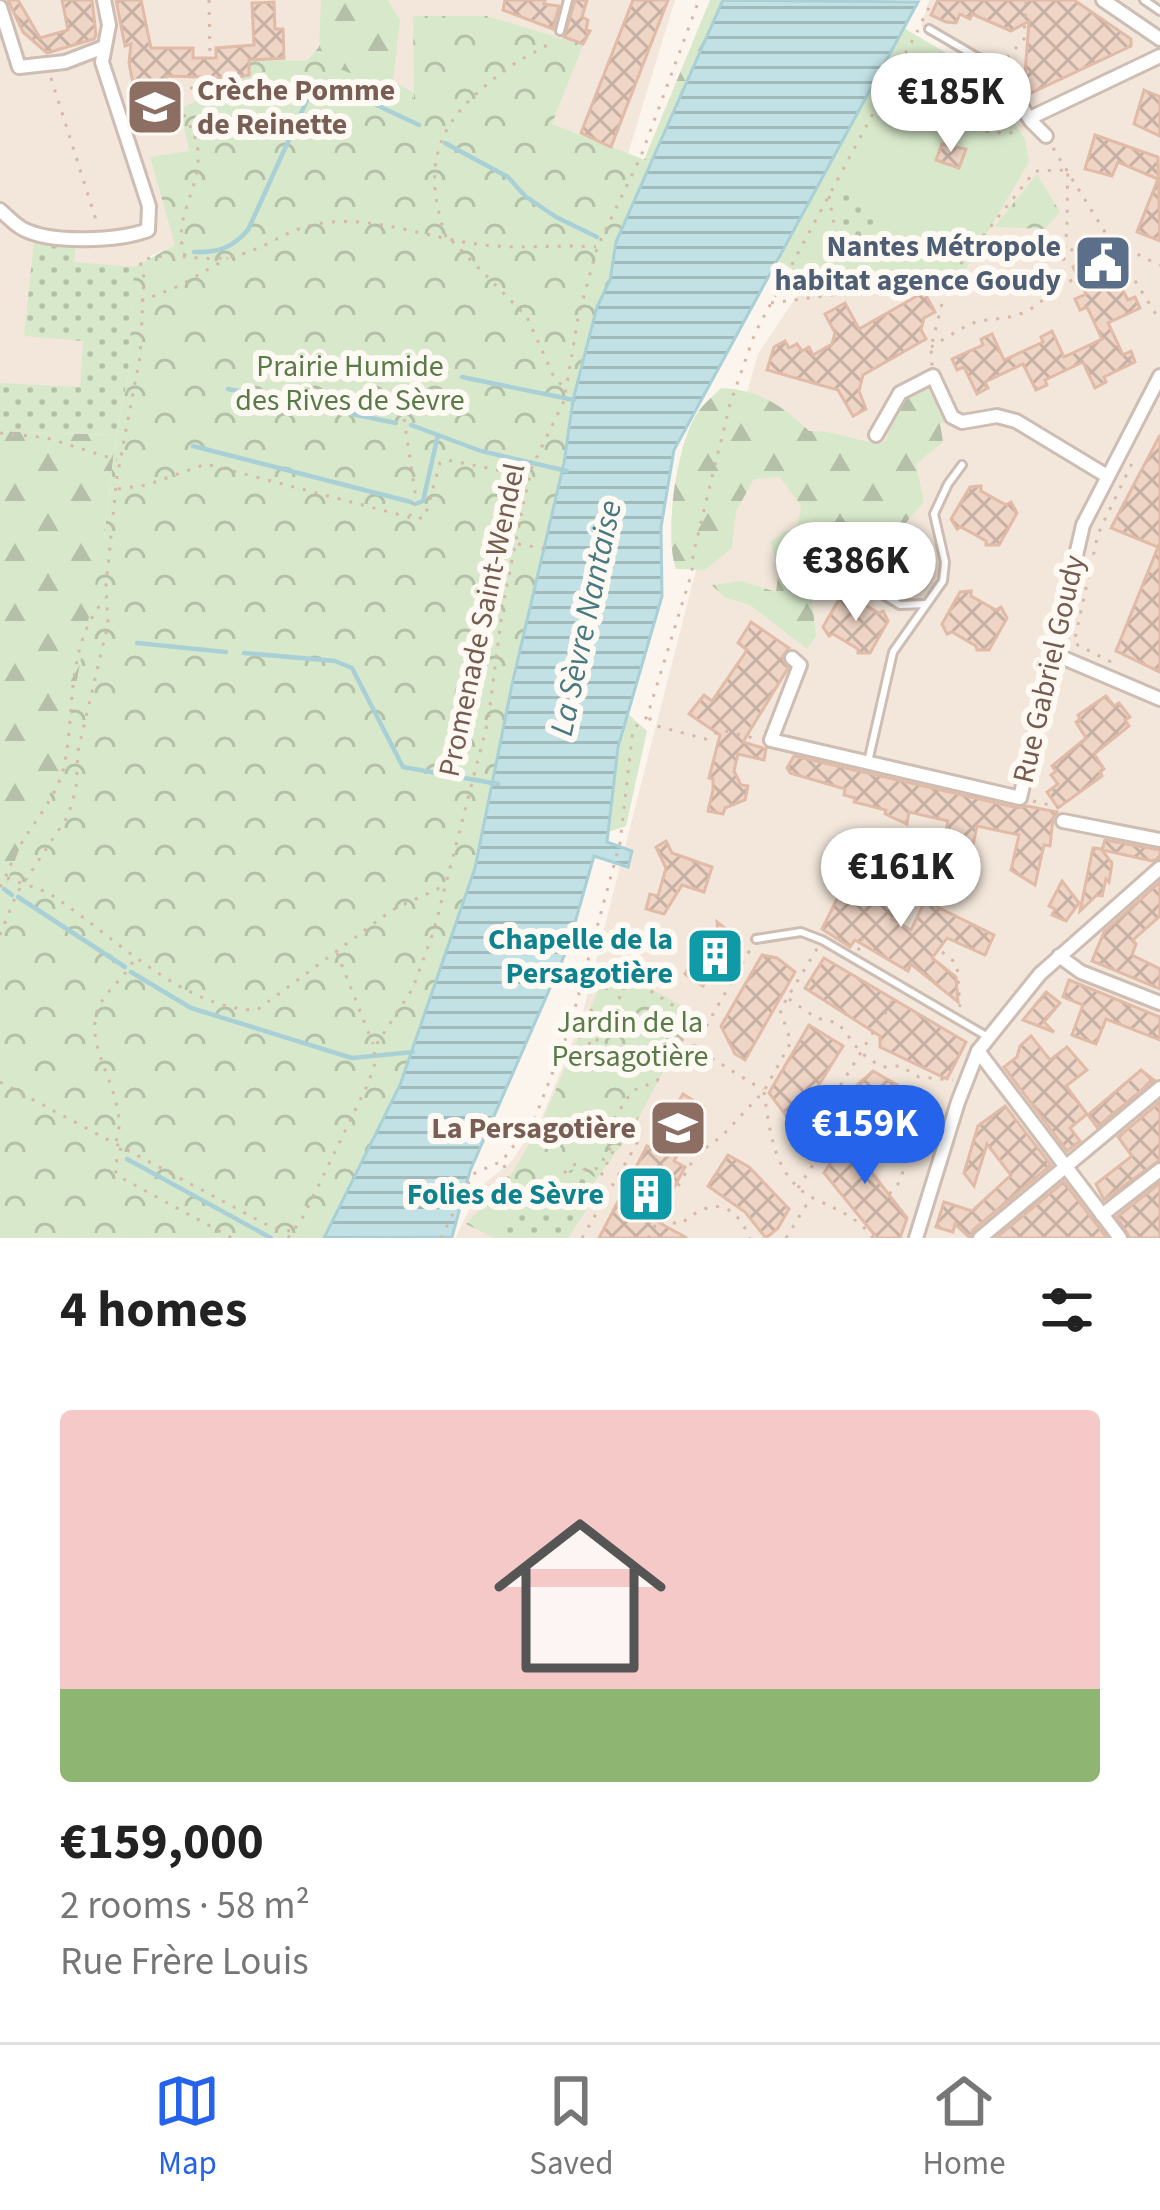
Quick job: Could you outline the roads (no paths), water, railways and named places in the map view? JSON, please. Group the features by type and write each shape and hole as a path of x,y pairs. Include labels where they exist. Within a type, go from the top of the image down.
{"street":[{"path":"0,210 32,232 121,239 148,230 148,206 102,62 110,25 104,0"},
{"path":"1103,0 1160,39"},
{"path":"0,7 20,67 44,66 105,45"},
{"path":"1031,120 1160,56"},
{"path":"998,69 1046,136"},
{"path":"877,435 900,392 933,376 952,417 962,422 997,416 1016,421 1107,476"},
{"name":"Rue Gabriel Goudy","path":"792,658 800,664 771,740 1020,798 1078,540 1160,376"},
{"path":"1054,654 1160,699"},
{"path":"1063,821 1160,840"},
{"path":"916,1238 978,1051 1059,956 1160,868"},
{"path":"1059,956 1081,972 1160,1003"},
{"path":"978,1051 1120,1238"},
{"path":"980,1238 1160,1088"},
{"path":"1102,1215 1160,1170"}],"lane":[{"path":"560,31 568,0"},
{"path":"1144,0 1160,11"},
{"path":"929,29 998,69"},
{"path":"868,763 885,676 908,625 928,604 945,572 934,514 962,465"},
{"path":"854,577 900,605 928,604"},
{"path":"900,605 908,625"},
{"path":"756,939 801,932 822,940 988,1037"}],"water":[{"name":"La Sèvre Nantaise","path":"723,0 918,2 674,450 661,527 662,596 618,747 607,842 632,851 628,867 594,856 568,947 470,1171 452,1237 324,1238 400,1085 475,868 564,463 573,400 597,307 610,280 616,242"}],"waterway":[{"path":"194,252 224,248 248,230 307,100 318,88 332,84 419,125"},
{"path":"445,143 508,177 525,196 556,217 597,237"},
{"path":"462,377 574,400"},
{"path":"228,389 396,423"},
{"path":"411,425 438,435"},
{"path":"415,504 423,501 438,435 481,451 567,471"},
{"path":"193,446 411,502"},
{"path":"137,643 226,652"},
{"path":"244,653 335,661 352,668 403,767 498,784"},
{"path":"4,889 12,895"},
{"path":"18,897 125,967"},
{"path":"131,972 191,1008 352,1058 413,1052"},
{"path":"127,1159 271,1238"}],"place":[{"name":"Crèche Pomme de Reinette","path":"155,107"},
{"name":"Nantes Métropole habitat agence Goudy","path":"1103,263"},
{"name":"Chapelle de la Persagotière","path":"715,956"},
{"name":"La Persagotière","path":"678,1128"},
{"name":"Folies de Sèvre","path":"646,1194"}],"park label":[{"name":"Prairie Humide des Rives de Sèvre","path":"350,383"},
{"name":"Jardin de la Persagotière","path":"630,1039"}]}
